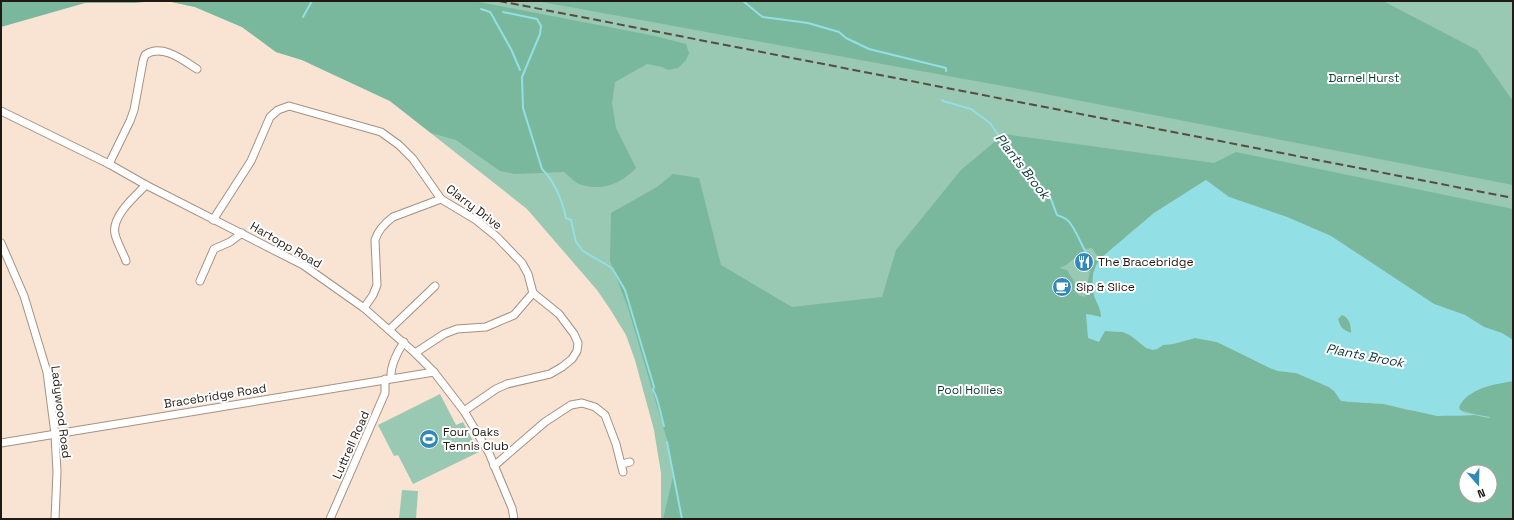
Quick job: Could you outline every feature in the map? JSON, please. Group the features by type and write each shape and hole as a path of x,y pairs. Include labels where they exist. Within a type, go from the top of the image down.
{"street":[{"path":"109,164 134,110 145,55 154,51 169,53 176,55 197,69"},
{"name":"Clarry Drive","path":"214,220 251,161 260,138 274,113 290,106 382,132 399,145 413,159 441,199 476,220 497,237 522,263 528,274 534,293"},
{"name":"Hartopp Road","path":"1,111 109,164 146,185 303,265 364,308 404,342 434,372 464,411 489,453 512,508 514,519"},
{"path":"126,261 115,234 115,224 122,211 146,185"},
{"path":"364,308 373,295 377,285 375,240 377,234 393,217 441,199"},
{"path":"200,281 214,249 230,242 242,233"},
{"name":"Ladywood Road","path":"1,243 24,296 47,372 55,434 57,472 56,519"},
{"path":"389,330 435,286"},
{"path":"415,353 444,334 457,329 486,327 514,315 534,293 559,314 578,343 577,351 567,363 550,374 508,384 496,389 464,411"},
{"name":"Luttrell Road","path":"330,519 385,393 388,379 400,348 404,342"},
{"name":"Bracebridge Road","path":"1,443 434,372"},
{"path":"494,466 545,422 571,405 582,403 595,407 605,415 616,444 623,472"},
{"path":"622,464 630,462"}],"green space":[{"path":"1,1 153,1 135,3 85,3 1,27"},
{"path":"167,1 1513,1 1513,519 661,519 661,473 654,430 635,360 626,335 597,290 527,209 390,101 302,60 276,52 242,27 195,7"},
{"path":"167,1 474,1 655,36 686,44 689,53 686,60 678,68 668,70 662,67 647,64 615,82 612,103 616,128 636,168 619,182 605,186 590,187 577,183 564,172 515,174 500,171 456,140 431,133 390,101 302,60 276,52 242,27 195,7"},
{"name":"Darnel Hurst","path":"537,1 1383,1 1477,50 1513,101 1513,185 1030,91"},
{"name":"Pool Hollies","path":"1004,134 1214,163 1236,152 1513,209 1513,340 1502,333 1484,327 1465,315 1434,304 1331,236 1287,217 1229,197 1206,180 1154,213 1101,258 1093,273 1093,282 1094,296 1101,310 1101,317 1089,314 1102,335 1105,331 1123,332 1157,349 1163,345 1195,338 1217,342 1270,368 1278,371 1296,373 1329,387 1347,402 1384,404 1407,410 1454,416 1475,415 1489,418 1460,410 1459,407 1469,395 1475,391 1513,381 1513,519 663,519 673,477 668,443 628,308 610,261 611,213 657,187 673,174 699,178 721,265 792,307 882,297 896,250 961,170","holes":["1092,248 1098,257 1091,265 1085,297 1078,295 1075,283 1067,270 1059,268 1066,265 1086,249"]},
{"path":"1342,314 1350,322 1351,333 1342,328 1340,324 1338,319"},
{"name":"Four Oaks Tennis Club","path":"440,394 456,425 463,422 479,452 413,484 398,455 394,456 378,425"},
{"path":"402,490 418,491 416,519 399,519"}],"water":[{"path":"1206,180 1229,197 1287,217 1331,236 1434,304 1465,315 1484,327 1502,333 1513,340 1513,381 1475,391 1463,401 1459,407 1460,410 1465,413 1490,417 1489,418 1475,415 1437,416 1384,404 1341,401 1329,387 1296,373 1278,371 1270,368 1217,342 1195,338 1163,345 1153,350 1146,348 1130,335 1123,332 1105,331 1099,342 1088,338 1086,314 1101,317 1094,295 1093,286 1094,271 1098,262 1154,213","holes":["1342,315 1350,322 1351,333 1342,328 1338,319"]}],"waterway":[{"path":"303,17 312,1"},
{"name":"Plants Brook","path":"743,1 763,17 808,23 839,32 846,38 869,49 946,68 946,71"},
{"path":"481,9 490,12 512,51 520,70"},
{"path":"503,12 537,19 541,26 540,34 522,77 523,108 542,169 551,180 557,192 566,218 571,220 576,242 583,251 612,268 625,290 664,426"},
{"name":"Plants Brook","path":"942,100 971,109 990,123 1019,165 1051,199 1057,215 1063,217 1072,225 1086,252"},
{"path":"667,442 682,519"}],"railway":[{"path":"499,1 1513,198"}],"place":[{"name":"The Bracebridge","path":"1084,262"},
{"name":"Sip & Slice","path":"1062,287"},
{"name":"Four Oaks Tennis Club","path":"429,439"}]}
